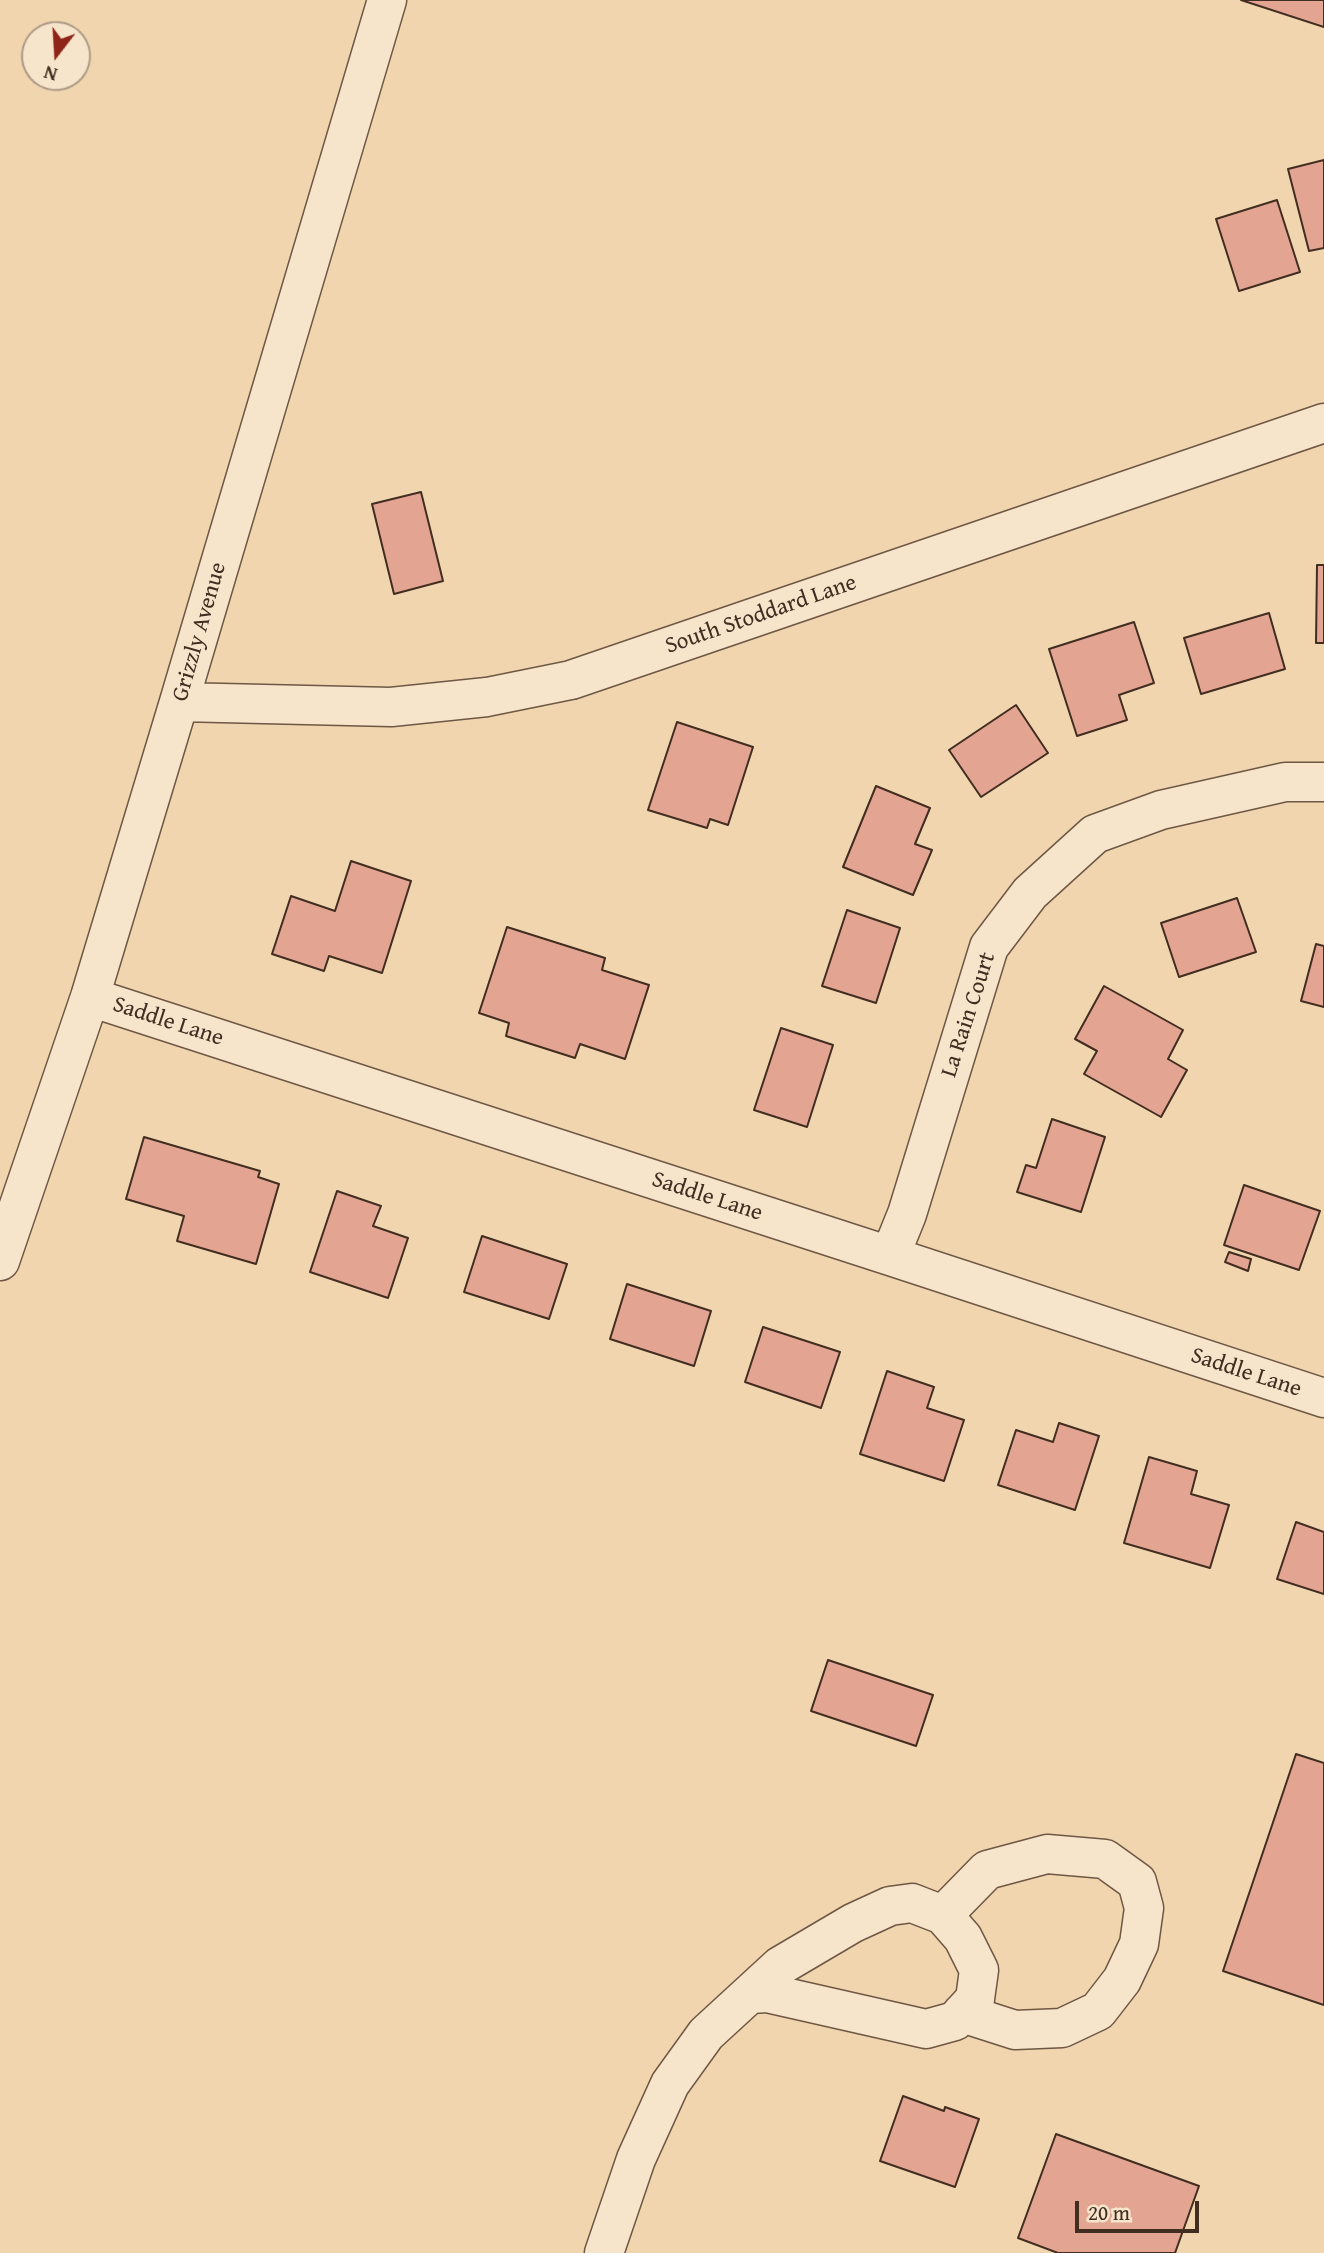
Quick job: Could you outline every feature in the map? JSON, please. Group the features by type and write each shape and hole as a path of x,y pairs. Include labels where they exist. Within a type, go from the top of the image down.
{"street":[{"name":"Grizzly Avenue","path":"0,1261 90,997 387,0"},
{"name":"South Stoddard Lane","path":"179,702 391,708 487,697 571,680 1324,423"},
{"name":"La Rain Court","path":"890,1255 907,1214 989,947 1030,893 1095,834 1161,810 1285,782 1324,782"},
{"name":"Saddle Lane","path":"90,997 1324,1398"},
{"path":"943,1915 987,1870 1047,1854 1105,1860 1137,1882 1144,1908 1139,1944 1122,1980 1098,2011 1062,2028 1015,2030 962,2014"},
{"path":"604,2253 636,2159 670,2084 706,2034 780,1966 853,1923 890,1906 912,1903 943,1915 963,1938 979,1970 975,1999 956,2021 926,2029 766,1993 751,1994"}],"building":[{"path":"1241,0 1324,0 1324,27"},
{"path":"1324,160 1324,248 1309,251 1288,169"},
{"path":"1277,200 1300,272 1239,291 1216,219"},
{"path":"421,492 443,581 394,594 372,504"},
{"path":"1317,565 1324,565 1324,643 1316,643"},
{"path":"1269,613 1285,669 1201,694 1184,638"},
{"path":"1134,622 1154,683 1119,695 1127,720 1077,736 1049,649"},
{"path":"1016,705 1048,753 981,797 949,750"},
{"path":"677,722 753,747 728,825 710,819 707,828 648,810"},
{"path":"876,786 930,808 915,844 932,850 913,895 843,867"},
{"path":"351,861 411,881 382,973 329,956 324,971 272,954 291,896 335,911"},
{"path":"1237,898 1256,952 1179,977 1161,923"},
{"path":"847,910 900,928 876,1003 822,986"},
{"path":"507,927 605,958 602,970 649,985 625,1059 580,1044 575,1058 506,1036 509,1023 479,1013"},
{"path":"1316,944 1324,946 1324,1007 1301,1001"},
{"path":"1104,986 1183,1030 1168,1059 1187,1070 1161,1117 1084,1074 1097,1051 1075,1039"},
{"path":"781,1028 833,1045 807,1127 754,1110"},
{"path":"1052,1119 1105,1137 1081,1212 1017,1192 1026,1165 1036,1168"},
{"path":"144,1137 260,1171 258,1177 279,1184 256,1264 177,1241 184,1216 126,1199"},
{"path":"1244,1185 1320,1211 1299,1270 1224,1245"},
{"path":"337,1191 381,1206 373,1226 408,1238 388,1298 310,1272"},
{"path":"482,1236 567,1264 549,1319 464,1292"},
{"path":"1229,1252 1251,1259 1248,1271 1225,1262"},
{"path":"627,1284 711,1311 694,1366 610,1339"},
{"path":"763,1327 840,1352 821,1408 745,1382"},
{"path":"887,1371 934,1387 927,1408 964,1420 944,1481 860,1454"},
{"path":"1059,1423 1099,1436 1075,1510 998,1485 1016,1430 1053,1442"},
{"path":"1149,1457 1197,1471 1191,1494 1229,1505 1210,1568 1124,1543"},
{"path":"1296,1522 1324,1532 1324,1594 1277,1579"},
{"path":"828,1660 933,1695 916,1746 811,1711"},
{"path":"1296,1754 1324,1763 1324,2005 1223,1971"},
{"path":"903,2096 944,2111 945,2107 979,2119 955,2187 880,2161"},
{"path":"1056,2134 1199,2186 1175,2253 1058,2253 1018,2238"}]}
